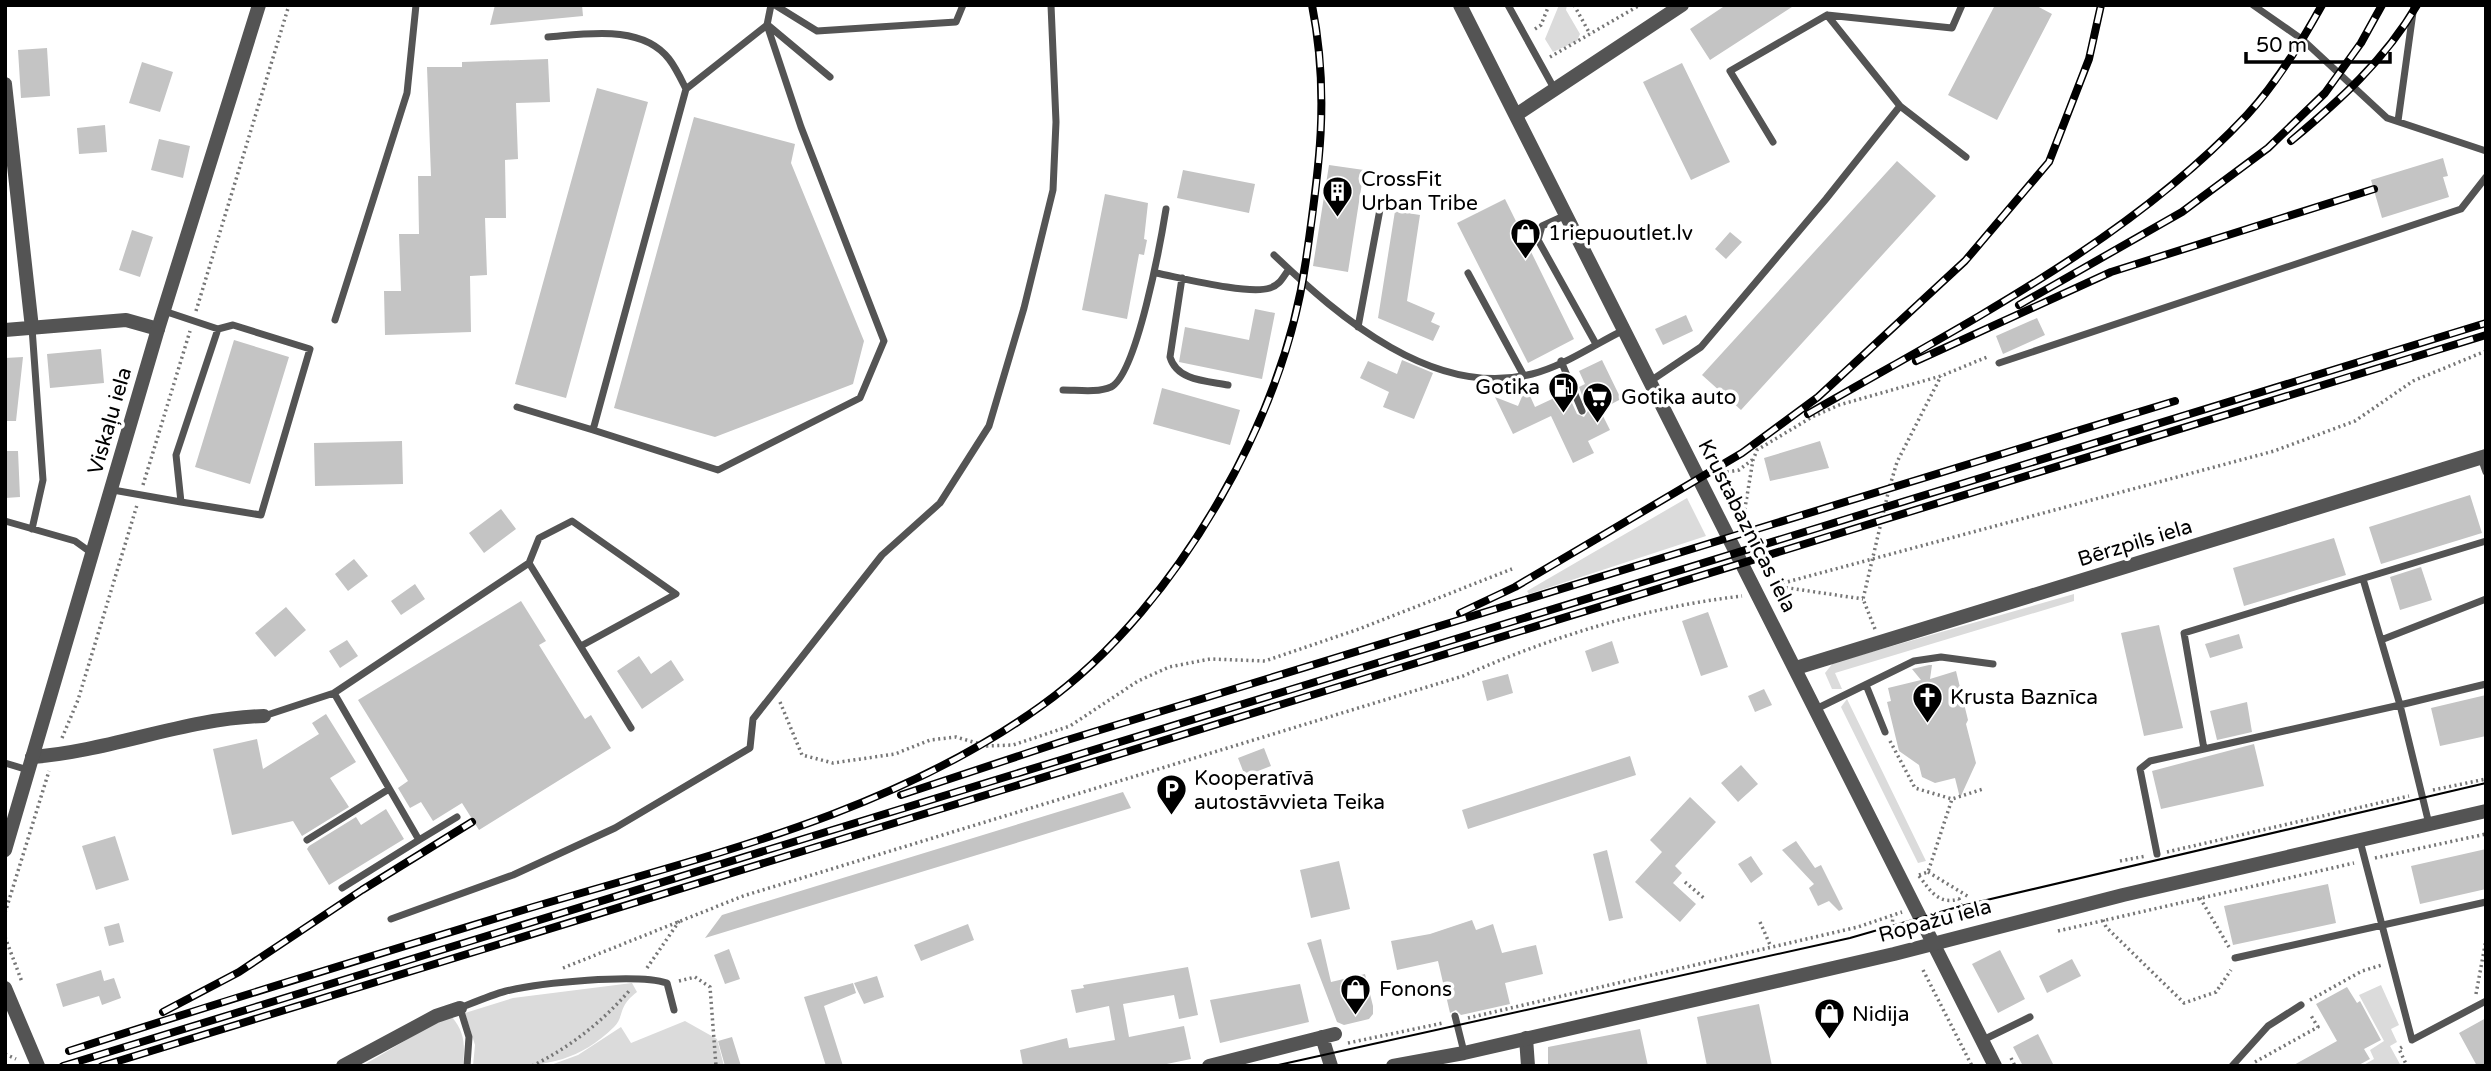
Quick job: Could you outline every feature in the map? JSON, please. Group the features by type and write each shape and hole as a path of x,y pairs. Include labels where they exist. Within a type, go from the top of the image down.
{"street":[{"name":"Viskaļu iela","path":"5,850 113,490 163,311 259,5"},
{"name":"Krustabaznīcas iela","path":"1460,5 1935,942 1995,1066"},
{"path":"1516,115 1682,5"},
{"path":"5,84 32,328"},
{"path":"5,330 126,320 158,329"},
{"name":"Bērzpils iela","path":"1796,668 1881,644 2483,456"},
{"path":"30,764 54,755 229,717 264,716"},
{"name":"Ropažu iela","path":"1392,1066 1464,1053 1881,957 2096,902 2486,811"},
{"path":"5,988 9,1007 38,1066"},
{"path":"343,1066 436,1016 460,1008"},
{"path":"1526,1038 1528,1066"},
{"path":"1209,1066 1327,1039 1331,1066"}],"lane":[{"path":"335,320 407,93 416,5"},
{"path":"593,430 686,89 767,25 773,5 817,31 956,22 963,5"},
{"path":"391,919 513,876 615,828 750,748 753,719 882,555 940,503 989,426 1024,308 1053,190 1056,122 1051,5"},
{"path":"1508,5 1555,91"},
{"path":"1773,142 1730,71 1828,15 1952,28 1962,5"},
{"path":"2253,5 2303,40 2387,118 2486,151"},
{"path":"2398,121 2414,5"},
{"path":"1828,15 1899,106 1966,157"},
{"path":"767,25 830,78"},
{"path":"517,407 718,470 860,398 884,341 801,127 767,25"},
{"path":"548,37 596,33 636,37 668,58 686,89"},
{"path":"1651,380 1701,347 1826,200 1899,106"},
{"path":"1999,363 2461,209 2486,177"},
{"path":"1358,327 1381,204"},
{"path":"1063,390 1098,390 1114,386 1124,372 1156,273 1166,209"},
{"path":"1567,214 1542,226 1538,240 1596,344"},
{"path":"1274,255 1358,327 1421,360 1457,374 1509,378 1524,376 1625,330"},
{"path":"1156,273 1251,289 1268,289 1279,284 1289,269"},
{"path":"1468,273 1524,376"},
{"path":"1182,278 1170,357 1173,367 1184,376 1228,385"},
{"path":"113,490 139,497 261,515 310,349 233,325 218,329 163,311"},
{"path":"32,328 43,480 32,529"},
{"path":"181,502 176,455 218,329"},
{"path":"1561,361 1582,411"},
{"path":"2483,456 2486,472"},
{"path":"5,521 75,541 94,554"},
{"path":"264,716 334,692 529,563 539,538 572,521 676,594 580,646"},
{"path":"2204,749 2184,634 2486,541"},
{"path":"529,563 631,728"},
{"path":"2363,579 2400,705 2429,824"},
{"path":"2381,640 2486,599"},
{"path":"1816,709 1914,661 1941,657 1993,664"},
{"path":"2157,854 2140,769 2150,761 2486,684"},
{"path":"1866,685 1885,732"},
{"path":"334,692 419,840"},
{"path":"5,763 30,764"},
{"path":"307,840 390,789"},
{"path":"342,888 457,817"},
{"path":"2360,841 2412,1040 2486,1002"},
{"path":"2235,958 2486,902"},
{"path":"467,1066 469,1037 460,1008 506,991 609,979 639,979 667,983 674,1010"},
{"path":"2232,1066 2268,1026 2301,1005"},
{"path":"1983,1041 2030,1017"},
{"path":"1455,1018 1464,1053"}],"path":[{"path":"5,913 54,755 78,700 289,5"},
{"path":"1538,35 1534,29 1541,25 1549,5"},
{"path":"1574,5 1591,34"},
{"path":"1546,50 1551,58 1638,6"},
{"path":"557,970 743,896 1463,676 1532,646 1703,600 1758,594 1772,586 2274,451 2355,421 2413,382 2486,352"},
{"path":"1742,526 1757,450 1821,413 1941,376 1990,355"},
{"path":"1881,644 1863,599 1871,560 1897,462 1941,376"},
{"path":"1721,485 1715,472 1739,470 1753,460"},
{"path":"1737,515 1745,533"},
{"path":"775,691 802,755 833,763 895,754 930,740 956,737 987,746 1013,746 1070,726 1128,687 1169,667 1210,659 1265,661 1359,629 1512,569"},
{"path":"1768,576 1778,597"},
{"path":"1772,586 1863,599"},
{"path":"1885,732 1916,788 1952,799 1983,789"},
{"path":"2120,861 2486,779"},
{"path":"1919,876 1928,872 1952,799"},
{"path":"1913,863 1919,876 1938,899 1947,902 1959,899 1969,933"},
{"path":"1928,872 1969,897"},
{"path":"1685,882 1705,899"},
{"path":"2096,902 2106,927 2185,1003 2216,992 2230,973 2235,958 2200,898"},
{"path":"1327,1039 1455,1018 1771,947 1858,927 1938,899"},
{"path":"532,1066 565,1049 611,1012 639,979 680,920"},
{"path":"1760,922 1771,947"},
{"path":"2477,1006 2475,986 2486,940"},
{"path":"2248,1066 2318,1027 2303,1004 2362,971 2390,962"},
{"path":"1923,970 1972,1066"},
{"path":"667,983 695,977 710,987 716,1066"},
{"path":"5,1054 18,1060"}],"shaded area":[{"path":"1559,5 1567,5 1566,10 1580,34 1577,41 1553,52 1545,39"},
{"path":"1687,498 1706,536 1529,594 1527,591"},
{"path":"2074,594 2074,601 1835,673 1842,689 1832,689 1825,673 1833,663"},
{"path":"1847,699 1926,861 1918,863 1841,707"},
{"path":"632,983 637,992 627,1002 614,1027 581,1051 548,1063 473,1066 475,1045 465,1013 513,998"},
{"path":"2381,985 2399,1025 2391,1029 2397,1042 2390,1046 2401,1066 2362,1066 2374,1059 2370,1050 2384,1041 2359,995"},
{"path":"452,1017 463,1040 463,1066 362,1066 435,1023"},
{"path":"685,1021 717,1039 724,1066 548,1066 578,1055 621,1027 631,1043"}],"building":[{"path":"495,5 582,5 583,16 490,25"},
{"path":"1726,5 1795,5 1710,60 1690,29"},
{"path":"1995,5 2035,5 2052,14 1997,120 1948,95"},
{"path":"47,48 50,96 21,98 18,50"},
{"path":"548,59 550,102 516,103 518,159 505,160 506,218 485,218 487,275 470,276 471,332 385,335 384,291 401,291 399,234 419,234 418,176 431,176 427,67 462,67 462,62"},
{"path":"142,62 173,72 160,112 129,103"},
{"path":"1682,63 1730,162 1691,180 1643,82"},
{"path":"597,88 648,102 566,398 515,384"},
{"path":"694,117 795,144 791,163 864,341 853,384 715,437 614,408"},
{"path":"105,125 107,152 79,154 77,128"},
{"path":"159,139 190,146 183,178 151,170"},
{"path":"2443,158 2448,176 2443,177 2449,197 2382,218 2371,180"},
{"path":"1897,161 1936,196 1741,410 1702,375"},
{"name":"CrossFit Urban Tribe","path":"1329,165 1364,170 1348,272 1313,266"},
{"path":"1183,170 1255,184 1249,213 1177,198"},
{"path":"1105,194 1148,203 1144,239 1147,240 1144,255 1139,254 1127,319 1082,310"},
{"path":"1505,199 1574,339 1528,363 1457,223"},
{"path":"1395,211 1420,215 1407,301 1435,313 1431,322 1440,326 1433,341 1378,318"},
{"path":"132,230 153,237 140,277 119,270"},
{"path":"1730,232 1742,242 1726,259 1715,249"},
{"path":"1255,309 1275,313 1262,379 1179,362 1185,327 1249,340"},
{"path":"1686,315 1693,331 1663,345 1655,329"},
{"path":"2037,318 2045,335 2003,354 1996,336"},
{"path":"234,340 289,357 250,484 195,467"},
{"path":"101,349 104,383 50,388 47,354"},
{"path":"23,357 16,421 5,421 5,358"},
{"path":"1402,360 1433,373 1414,419 1383,407 1389,392 1360,378 1368,361 1397,374"},
{"name":"Gotika","path":"1602,360 1621,399 1600,410 1610,430 1588,441 1594,453 1573,463 1551,416 1513,434 1495,397 1518,406 1526,387 1535,407 1567,392 1577,414 1584,417 1588,411 1579,387 1585,384 1579,371"},
{"path":"1162,388 1240,410 1230,445 1153,424"},
{"path":"402,441 403,484 315,486 314,443"},
{"path":"1820,441 1829,468 1770,481 1764,458"},
{"path":"5,451 18,451 20,497 5,498"},
{"path":"2470,495 2482,533 2381,564 2369,527"},
{"path":"501,509 516,529 484,553 469,533"},
{"path":"2334,538 2346,575 2244,606 2233,568"},
{"path":"354,559 368,576 348,591 335,574"},
{"path":"2421,567 2432,600 2400,610 2390,577"},
{"path":"415,584 425,599 401,615 391,601"},
{"path":"521,601 546,641 539,645 585,719 591,715 611,748 479,830 462,803 433,821 421,802 410,808 398,788 408,781 358,700"},
{"path":"286,607 306,630 275,657 255,633"},
{"path":"1708,612 1728,667 1701,676 1682,621"},
{"path":"2159,625 2183,728 2144,736 2121,633"},
{"path":"2239,634 2243,648 2210,658 2205,644"},
{"path":"347,640 358,656 340,668 329,651"},
{"path":"1612,641 1619,663 1592,672 1585,651"},
{"path":"639,656 651,674 671,660 684,680 642,709 617,671"},
{"name":"Krusta Baznīca","path":"1932,665 1930,679 1956,671 1968,720 1966,724 1976,763 1960,798 1955,778 1935,783 1922,777 1919,765 1899,751 1887,702 1891,701 1888,688 1921,680 1912,669"},
{"path":"1508,674 1513,693 1487,701 1482,681"},
{"path":"1764,689 1772,705 1755,712 1748,696"},
{"path":"2486,695 2486,736 2440,746 2431,708"},
{"path":"2247,702 2252,732 2217,740 2210,711"},
{"path":"326,714 356,762 330,778 349,807 302,836 293,821 232,835 213,749 257,739 263,769 319,734 312,723"},
{"path":"2254,744 2264,786 2161,809 2152,771"},
{"path":"1264,748 1271,766 1245,776 1238,758"},
{"path":"1630,756 1636,775 1468,829 1462,810"},
{"path":"1741,765 1758,784 1738,802 1721,783"},
{"path":"1123,792 1131,808 705,938 722,915"},
{"path":"1690,797 1716,822 1675,866 1682,873 1673,883 1696,904 1680,922 1635,882 1662,852 1650,840"},
{"path":"386,809 404,839 329,885 307,849 309,846 356,817 361,825"},
{"path":"115,836 129,880 96,890 82,846"},
{"path":"1796,841 1815,868 1821,865 1843,909 1839,911 1829,901 1818,906 1809,888 1814,884 1782,850"},
{"path":"2486,849 2486,889 2420,904 2411,866"},
{"path":"1607,850 1623,918 1609,921 1593,854"},
{"path":"1751,856 1763,874 1751,883 1738,864"},
{"path":"1339,861 1350,909 1311,918 1300,870"},
{"path":"2328,884 2336,923 2233,945 2224,906"},
{"path":"1472,920 1476,930 1493,924 1502,953 1536,945 1543,974 1505,983 1510,1004 1461,1015 1456,1010 1450,1013 1438,961 1397,970 1391,941 1430,934"},
{"path":"119,923 124,942 109,946 104,927"},
{"path":"968,924 974,940 921,961 914,945"},
{"path":"1321,939 1331,982 1365,974 1373,1006 1373,1014 1369,1019 1344,1025 1337,1022 1307,943"},
{"path":"729,949 740,979 725,984 714,955"},
{"path":"2000,950 2025,999 1998,1013 1972,964"},
{"path":"2072,959 2081,976 2047,993 2039,976"},
{"path":"1188,967 1198,1015 1179,1019 1174,995 1123,1004 1129,1037 1184,1026 1191,1059 1157,1066 1023,1066 1020,1050 1067,1038 1069,1048 1115,1040 1109,1006 1076,1013 1071,990 1084,988 1083,985"},
{"path":"101,970 104,981 114,978 121,998 102,1005 99,996 63,1007 56,984"},
{"path":"877,976 884,997 864,1004 854,983"},
{"path":"853,983 856,993 824,1006 843,1066 826,1066 804,997"},
{"path":"1300,984 1309,1022 1220,1043 1210,1000"},
{"path":"2347,987 2357,1003 2360,1001 2381,1040 2364,1049 2370,1059 2357,1066 2292,1066 2337,1041 2316,1004"},
{"path":"1759,1004 1772,1066 1707,1066 1697,1017"},
{"path":"2486,1018 2486,1066 2477,1066 2459,1033"},
{"path":"1640,1029 1648,1066 1548,1066 1548,1047"},
{"path":"2038,1034 2054,1066 2023,1066 2013,1047"},
{"path":"732,1037 741,1066 725,1066 718,1041"}],"tram line":[{"path":"1274,1066 1850,938 1961,906 2486,783"}],"railway":[{"path":"69,1051 796,828 923,775 983,743 1041,706 1068,685 1118,638 1184,557 1236,471 1275,384 1301,292 1318,164 1321,133 1320,70 1312,5"},
{"path":"1460,613 1515,587 1742,453 1818,397 1965,261 2049,162 2089,59 2101,5"},
{"path":"1808,414 2039,280 2149,203 2200,161 2258,103 2288,62 2322,5"},
{"path":"2019,305 2182,212 2268,148 2325,93 2361,43 2382,5"},
{"path":"2291,141 2344,95 2376,62 2417,5"},
{"path":"1916,361 2111,272 2374,189"},
{"path":"63,1066 2486,323"},
{"path":"102,1066 2486,335"},
{"path":"901,795 1064,741 2175,401"},
{"path":"163,1012 239,972 362,890 472,822"}],"place":[{"name":"CrossFit Urban Tribe","path":"1338,218"},
{"name":"1riepuoutlet.lv","path":"1525,260"},
{"name":"Gotika","path":"1563,414"},
{"name":"Gotika auto","path":"1598,424"},
{"name":"Krusta Baznīca","path":"1927,724"},
{"name":"Kooperatīvā autostāvvieta Teika","path":"1171,817"},
{"name":"Fonons","path":"1356,1016"},
{"name":"Nidija","path":"1829,1041"}]}
